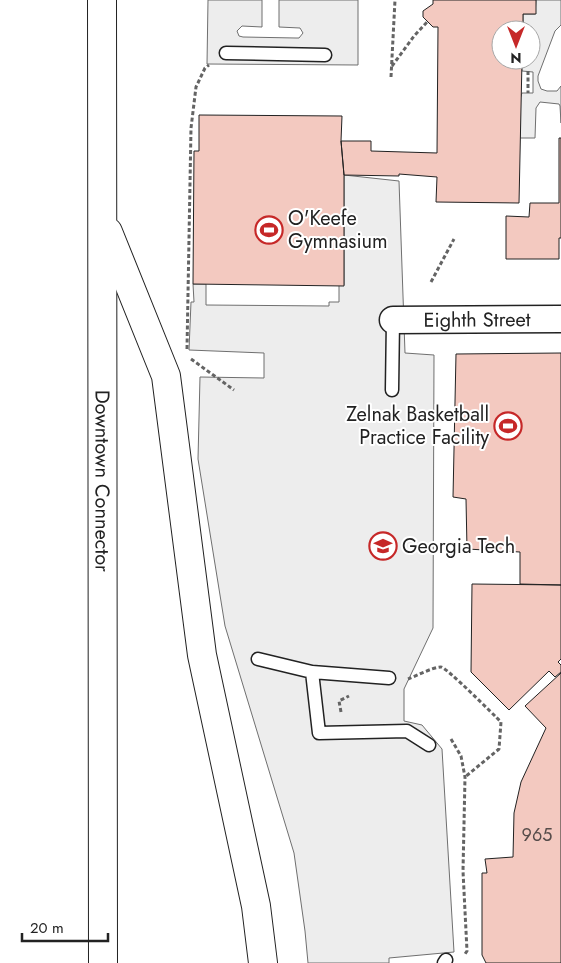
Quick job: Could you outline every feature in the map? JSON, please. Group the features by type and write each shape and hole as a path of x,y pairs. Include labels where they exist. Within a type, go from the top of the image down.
{"highway":[{"name":"Downtown Connector","path":"102,0 103,963"},
{"path":"102,220 166,376 202,654 256,906 263,963"}],"street":[{"name":"Eighth Street","path":"393,320 561,319"}],"lane":[{"path":"226,53 325,55"},
{"path":"392,390 393,320"},
{"path":"258,659 312,672 395,679"},
{"path":"312,672 318,733 407,731 430,746"}],"path":[{"path":"391,77 395,0"},
{"path":"392,67 414,36 428,22"},
{"path":"226,53 205,68 196,87 191,128 187,356 234,390"},
{"path":"528,72 528,93"},
{"path":"431,282 454,238"},
{"path":"395,679 440,667 446,668 462,686 501,722 499,749 465,777"},
{"path":"349,714 341,712 339,701 350,696"},
{"path":"446,733 461,756 465,777 463,871 467,951 464,957"}],"shaded area":[{"path":"208,0 262,0 262,27 242,26 237,31 239,36 299,38 303,33 300,28 279,27 279,0 358,0 358,65 207,64"},
{"path":"536,0 561,0 561,25 555,31 541,68 541,20 523,20 523,14 535,14"},
{"path":"540,70 538,81 541,89 557,91 561,86 561,123 559,104 540,102 536,108 535,138 520,138 520,99 522,93 533,93 533,72 522,71"},
{"path":"344,175 399,181 405,353 434,355 433,628 404,689 404,721 422,725 442,749 454,952 389,958 389,963 308,963 294,853 225,626 198,459 200,377 264,378 264,353 189,350 191,302 194,302 193,284 206,284 206,305 329,306 329,302 339,302 339,285 344,285"}],"building":[{"path":"433,0 536,0 536,14 523,14 523,20 491,20 491,70 522,70 519,203 436,202 437,177 399,174 399,176 344,175 341,141 371,141 371,151 437,153 438,27 433,27 423,17 423,11 433,4"},
{"name":"O'Keefe Gymnasium","path":"199,115 342,116 344,286 193,284 194,151 199,151"},
{"path":"559,138 561,138 561,238 559,238 559,259 506,259 506,216 529,217 530,203 559,203"},
{"name":"Zelnak Basketball Practice Facility","path":"561,353 561,585 520,584 520,552 467,549 466,499 453,497 456,354"},
{"path":"472,584 561,585 561,659 558,662 561,665 561,672 555,677 549,671 509,710 471,672"},
{"path":"561,673 561,963 486,963 482,955 482,873 487,873 485,859 513,857 514,813 521,782 546,728 525,706"}],"place":[{"name":"O'Keefe Gymnasium","path":"269,230"},
{"name":"Zelnak Basketball Practice Facility","path":"508,426"},
{"name":"Georgia Tech","path":"383,546"}]}
